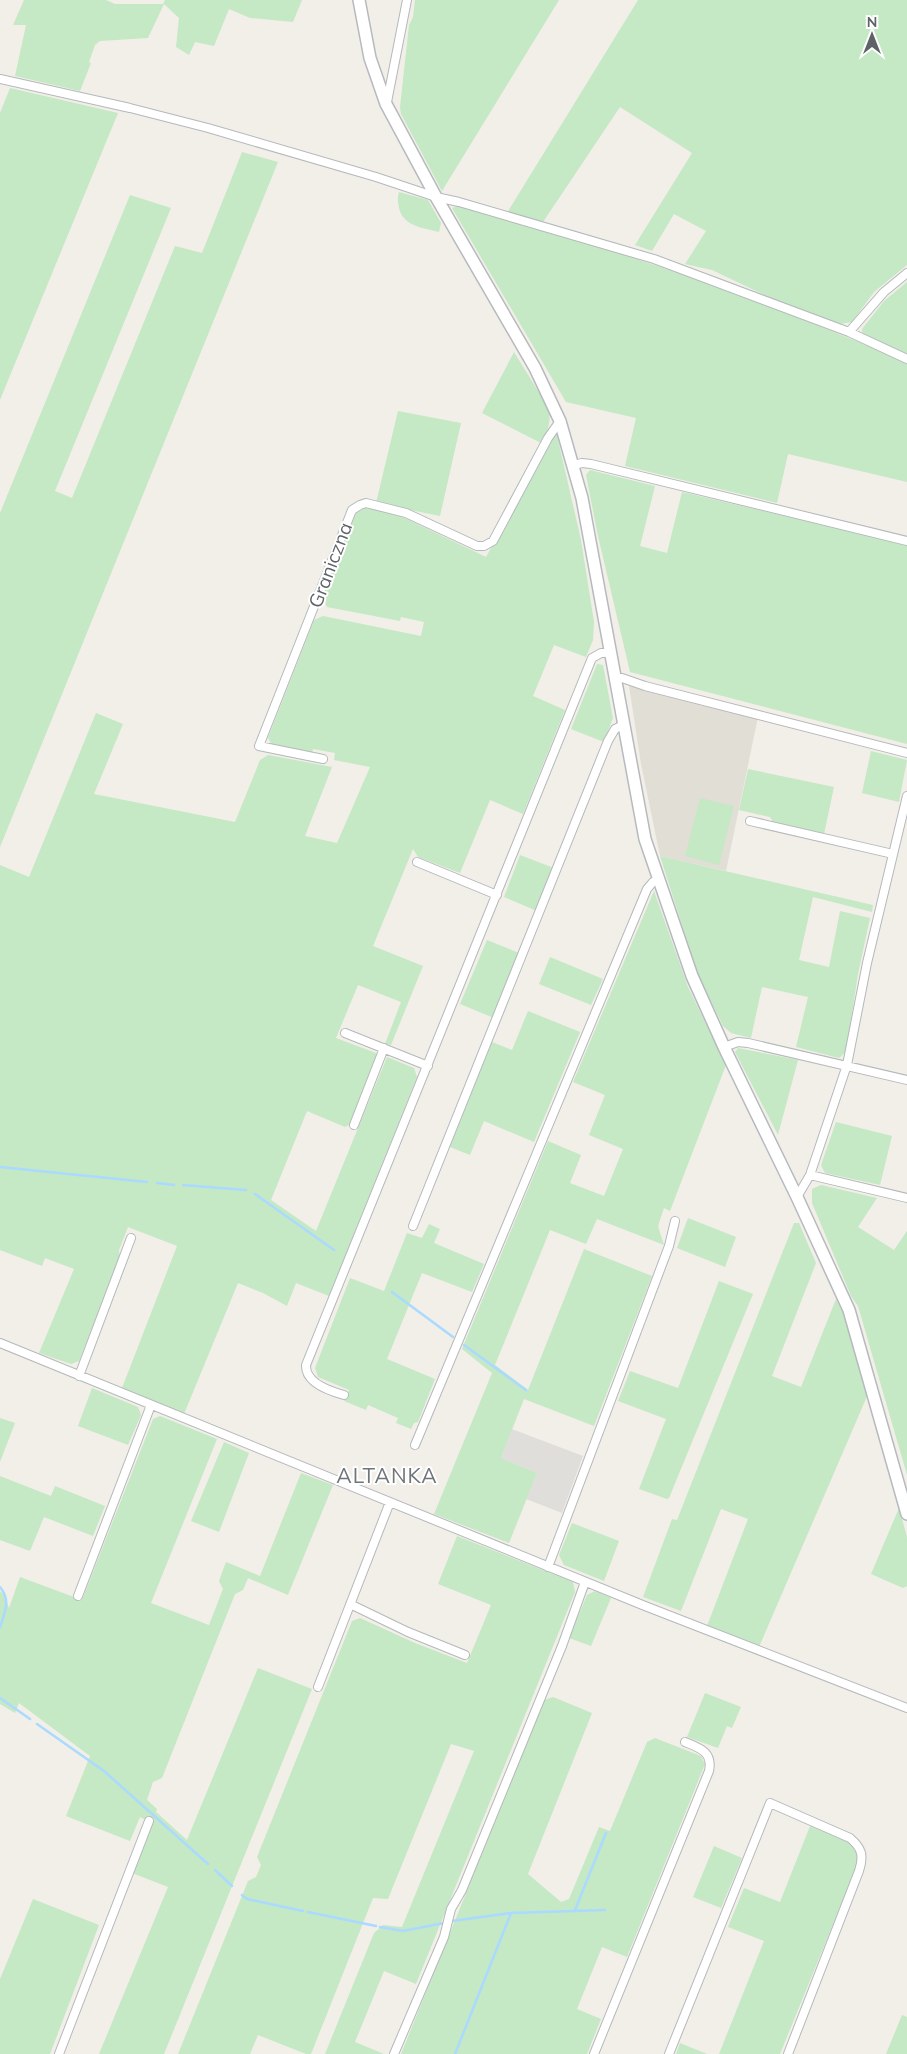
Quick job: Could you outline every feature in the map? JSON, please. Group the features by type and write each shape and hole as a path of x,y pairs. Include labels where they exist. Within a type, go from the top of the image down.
{"street":[{"path":"359,0 370,58 386,104 436,198 535,368 560,421 582,498 642,824 658,880 692,976 833,1274 854,1324 907,1514"},
{"path":"386,104 407,0"},
{"path":"0,79 130,108 208,128 376,177 436,198 459,202 654,259 849,332 907,359"},
{"path":"849,332 872,304 907,273"},
{"name":"Graniczna","path":"323,759 259,746 352,510 360,504 366,503 398,511 477,546 489,544 493,541 548,438 560,421"},
{"path":"574,465 582,463 591,464 907,541"},
{"path":"344,1395 319,1385 310,1379 306,1365 592,658 600,654 610,653"},
{"path":"615,678 622,678 907,754"},
{"path":"413,1226 608,741 615,730 623,725"},
{"path":"797,1197 810,1175 847,1066 866,970 907,796"},
{"path":"750,821 893,854"},
{"path":"417,862 497,895"},
{"path":"415,1445 647,889 653,882 658,880"},
{"path":"345,1033 428,1066"},
{"path":"724,1047 733,1042 748,1043 907,1080"},
{"path":"354,1125 384,1048"},
{"path":"810,1175 907,1198"},
{"path":"548,1566 669,1246 675,1221"},
{"path":"79,1376 131,1238"},
{"path":"0,1344 585,1582 907,1708"},
{"path":"78,1596 151,1405"},
{"path":"318,1688 352,1606 390,1502"},
{"path":"394,2054 444,1937 451,1909 462,1890 562,1646 585,1582"},
{"path":"352,1606 408,1632 465,1655"},
{"path":"594,2054 709,1771 710,1761 705,1751 685,1742"},
{"path":"669,2054 770,1802 850,1838 858,1845 862,1852 859,1871 788,2054"},
{"path":"59,2054 149,1820"}],"shaded area":[{"path":"629,686 758,717 726,871 660,856 641,764"},
{"path":"512,1429 583,1456 562,1513 526,1499 537,1473 501,1458"}],"green space":[{"path":"24,0 106,0 115,4 163,4 165,0 302,0 293,22 250,18 229,9 214,46 195,42 189,55 176,47 179,18 164,4 148,38 100,41 95,45 89,62 91,63 80,91 15,76 26,25 13,25"},
{"path":"415,0 559,0 442,191 401,114 400,107 409,25 413,17"},
{"path":"638,0 907,0 907,265 874,292 852,322 840,324 790,307 712,270 685,264 706,231 674,214 652,251 635,245 692,153 620,107 543,222 507,213"},
{"path":"10,88 118,113 0,400 0,113"},
{"path":"242,152 278,162 0,847 0,513 130,195 171,208 55,491 72,498 175,246 202,253"},
{"path":"399,192 428,200 441,223 439,232 414,225 405,219 399,208"},
{"path":"457,206 497,215 650,263 779,310 907,362 907,482 788,454 777,503 625,466 636,418 566,402 452,208"},
{"path":"907,282 907,356 863,337 862,329 884,301"},
{"path":"514,352 548,407 549,426 541,443 482,413"},
{"path":"398,411 461,423 440,516 376,503"},
{"path":"556,431 581,540 594,622 593,640 586,657 554,645 533,696 565,710 523,814 490,800 460,873 418,857 413,849 373,946 423,966 391,1045 385,1044 401,1002 358,985 336,1038 376,1053 377,1058 351,1124 345,1127 307,1111 271,1200 316,1231 387,1057 414,1068 417,1077 329,1296 296,1283 287,1306 263,1293 238,1283 184,1414 122,1388 177,1246 128,1227 119,1250 120,1258 79,1361 71,1364 39,1353 74,1269 45,1258 42,1266 0,1250 0,865 29,877 96,713 123,724 94,794 235,822 260,760 268,755 332,767 305,836 337,843 370,767 334,760 335,753 313,749 312,753 272,745 268,738 314,620 323,616 421,636 424,622 401,617 400,621 327,607 323,598 356,513 366,508 392,512 486,557"},
{"path":"590,470 655,486 640,546 667,553 682,492 907,545 907,744 630,672 598,536 586,475"},
{"path":"597,664 603,665 613,718 604,742 571,729"},
{"path":"871,751 907,760 899,802 862,793"},
{"path":"748,769 834,787 824,834 773,822 770,817 739,810"},
{"path":"700,798 734,806 719,865 685,856"},
{"path":"520,855 554,868 537,911 504,897"},
{"path":"660,856 873,905 872,912 813,897 799,960 829,967 840,911 870,918 858,974 846,1052 839,1058 796,1047 808,997 762,987 751,1038 731,1033 723,1026 697,972"},
{"path":"654,891 688,987 726,1065 670,1211 664,1208 658,1226 664,1245 597,1219 586,1244 550,1230 495,1365 528,1390 584,1249 652,1276 594,1426 524,1399 501,1458 537,1473 509,1543 434,1514 492,1373 462,1349 548,1141 581,1155 570,1183 604,1196 623,1149 589,1135 605,1095 573,1082"},
{"path":"487,940 519,953 494,1018 460,1004"},
{"path":"550,957 603,979 591,1005 539,984"},
{"path":"528,1011 580,1032 534,1142 484,1121 470,1155 450,1147 492,1042 512,1050"},
{"path":"738,1048 798,1060 778,1135 735,1052"},
{"path":"836,1122 892,1136 880,1185 825,1173 821,1165"},
{"path":"821,1185 877,1198 858,1227 894,1250 907,1231 907,1475 858,1306 851,1296 812,1203 812,1189"},
{"path":"688,1218 736,1237 725,1267 677,1248"},
{"path":"794,1223 799,1223 816,1263 772,1376 801,1387 836,1299 846,1319 868,1394 759,1647 707,1626 748,1519 721,1509 681,1611 643,1597 672,1519 677,1520"},
{"path":"429,1224 440,1229 434,1243 484,1264 472,1292 422,1273 387,1359 435,1379 418,1422 414,1423 411,1429 396,1423 398,1418 368,1405 366,1410 344,1401 349,1390 318,1377 315,1368 350,1278 384,1291 407,1233 422,1238"},
{"path":"719,1281 753,1294 667,1499 639,1489 666,1419 618,1401 630,1371 678,1388"},
{"path":"92,1388 138,1407 141,1415 128,1445 78,1426"},
{"path":"160,1416 217,1439 151,1603 209,1625 223,1589 219,1581 226,1562 260,1576 301,1473 333,1485 288,1595 248,1578 243,1590 235,1594 162,1778 153,1782 147,1800 157,1809 156,1812 187,1840 258,1668 312,1689 164,2054 99,2054 168,1887 132,1873 146,1820 140,1817 130,1841 66,1816 90,1756 19,1703 15,1713 0,1704 0,1591 4,1595 9,1608 20,1577 82,1600 153,1419"},
{"path":"0,1418 15,1423 0,1462"},
{"path":"224,1442 249,1453 219,1532 191,1521"},
{"path":"0,1476 51,1496 55,1486 105,1506 93,1536 44,1517 30,1551 0,1540"},
{"path":"899,1508 907,1537 907,1586 903,1588 871,1574"},
{"path":"572,1523 619,1541 604,1581 564,1565 559,1555"},
{"path":"457,1536 573,1582 575,1592 416,1984 384,1971 355,2042 384,2054 325,2054 374,1933 383,1925 402,1927 474,1751 451,1744 388,1899 373,1898 311,2054 306,2054 258,2035 250,2054 178,2054 248,1881 256,1877 261,1865 257,1857 352,1621 360,1618 415,1643 467,1663 491,1605 438,1584"},
{"path":"595,1591 611,1598 591,1646 569,1638 587,1595"},
{"path":"705,1693 741,1707 732,1728 727,1726 718,1748 687,1737"},
{"path":"553,1697 592,1713 528,1874 561,1902 569,1899 599,1827 610,1831 647,1742 655,1738 701,1756 705,1764 627,1957 602,1947 577,2009 601,2019 587,2054 401,2054 544,1700"},
{"path":"810,1826 856,1845 860,1858 780,2054 719,2054 764,1941 728,1927 744,1888 780,1902"},
{"path":"714,1846 742,1858 721,1908 693,1897"},
{"path":"33,1899 99,1925 50,2054 0,2054 0,1979"},
{"path":"902,2015 907,2017 907,2054 886,2054"},
{"path":"680,2043 707,2054 676,2054"}],"waterway":[{"path":"0,1167 147,1182"},
{"path":"157,1183 174,1185"},
{"path":"183,1185 246,1190"},
{"path":"255,1194 334,1250"},
{"path":"392,1292 453,1337"},
{"path":"464,1345 526,1390"},
{"path":"0,1587 6,1601 0,1627"},
{"path":"0,1698 30,1719"},
{"path":"37,1724 104,1771 208,1864"},
{"path":"575,1910 606,1833"},
{"path":"215,1870 232,1886"},
{"path":"242,1895 247,1899 303,1911"},
{"path":"452,1921 511,1913 605,1910"},
{"path":"308,1912 376,1926"},
{"path":"455,2054 511,1913"},
{"path":"380,1927 403,1931 444,1923"}],"district":[{"name":"ALTANKA","path":"387,1476"}]}
